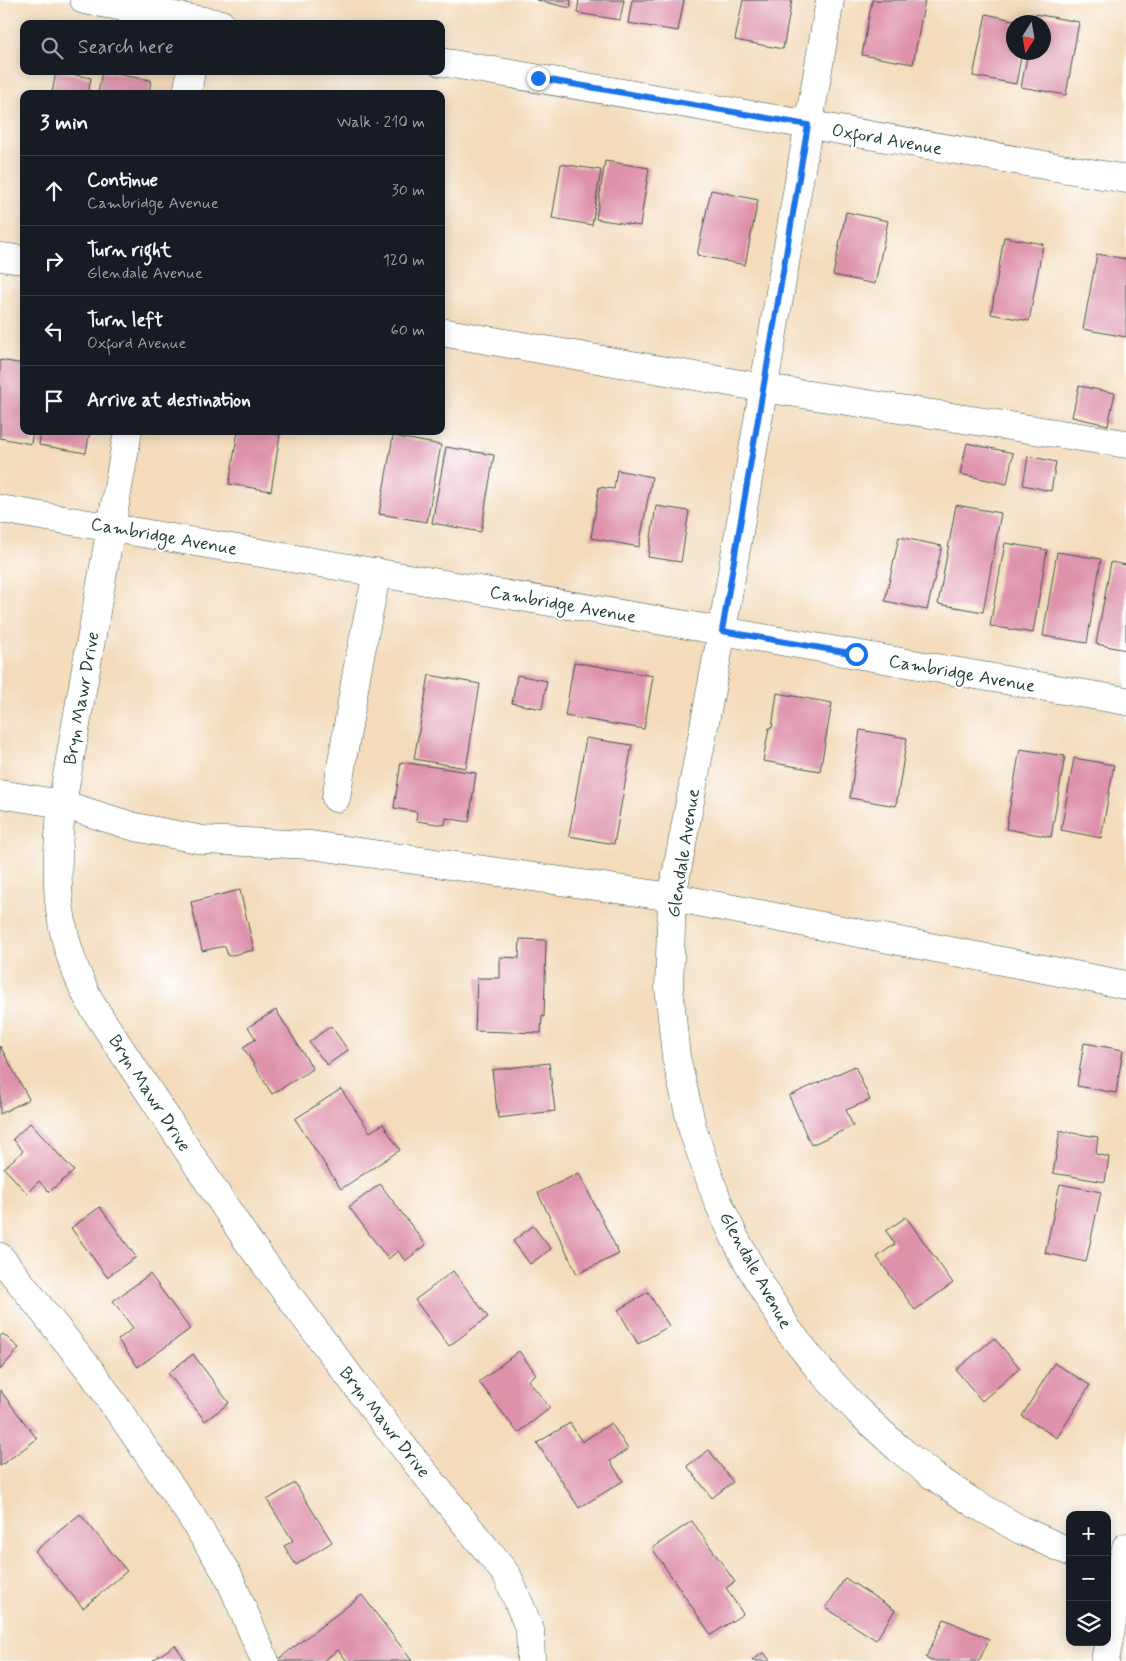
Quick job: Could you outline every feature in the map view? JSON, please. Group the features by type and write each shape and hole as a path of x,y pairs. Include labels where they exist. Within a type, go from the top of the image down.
{"street":[{"path":"84,0 206,17"},
{"name":"Glendale Avenue","path":"830,0 722,631 672,897 669,988 676,1057 693,1131 718,1202 750,1268 788,1330 820,1370 859,1412 898,1448 932,1475 972,1502 1020,1530 1066,1550"},
{"name":"Oxford Avenue","path":"445,63 1126,179"},
{"path":"188,90 190,75"},
{"path":"0,256 20,259"},
{"path":"445,333 764,388 1126,444"},
{"name":"Bryn Mawr Drive","path":"127,435 62,804 58,842 58,898 63,932 74,968 93,1007 247,1240 389,1429 507,1575 530,1630 531,1661"},
{"name":"Cambridge Avenue","path":"0,509 1126,701"},
{"path":"336,798 376,572"},
{"path":"0,794 62,804 135,827 203,840 311,845 672,897 1126,985"},
{"path":"0,1257 92,1374 191,1516 229,1577 265,1661"},
{"path":"1105,1661 1119,1559"}],"building":[{"path":"537,0 571,0 570,8"},
{"path":"579,0 624,0 620,20 577,13"},
{"path":"632,0 684,0 678,31 628,23"},
{"path":"743,0 792,0 783,49 735,40"},
{"path":"872,0 925,0 913,64 862,55"},
{"path":"986,14 1006,18 1006,60 1020,60 1016,84 973,76"},
{"path":"1051,17 1079,22 1066,95 1021,87 1026,60 1051,60"},
{"path":"55,75 76,75 91,78 89,90 53,90"},
{"path":"101,75 120,75 151,80 150,90 99,90"},
{"path":"605,161 649,168 640,226 596,219"},
{"path":"561,164 601,170 592,225 552,218"},
{"path":"711,190 758,200 745,265 697,255"},
{"path":"846,212 888,221 875,284 833,275"},
{"path":"1004,237 1043,244 1029,321 991,314"},
{"path":"1097,254 1126,259 1126,337 1083,329"},
{"path":"0,360 20,363 20,435 32,435 31,444 0,438"},
{"path":"1079,386 1115,393 1108,425 1072,417"},
{"path":"40,435 89,435 86,453 39,445"},
{"path":"237,435 280,435 271,491 229,484"},
{"path":"393,436 441,445 427,522 379,514"},
{"path":"967,443 1013,453 1007,484 960,474"},
{"path":"446,447 494,455 481,532 432,523"},
{"path":"1028,456 1056,462 1051,491 1023,485"},
{"path":"617,470 652,477 639,547 591,538 599,487 614,489"},
{"path":"956,505 1001,513 983,612 938,604"},
{"path":"656,506 689,511 681,562 648,557"},
{"path":"899,537 942,546 927,610 885,601"},
{"path":"1005,543 1047,550 1033,633 990,626"},
{"path":"1057,552 1101,559 1087,643 1043,636"},
{"path":"1111,562 1126,565 1126,650 1096,644"},
{"path":"574,662 653,676 644,729 565,716"},
{"path":"429,675 480,684 466,768 414,759"},
{"path":"517,675 547,681 542,709 512,703"},
{"path":"777,693 832,703 820,771 763,761 769,728 772,728"},
{"path":"860,730 907,738 896,806 850,798"},
{"path":"586,738 632,745 614,844 569,836"},
{"path":"1020,749 1065,756 1051,837 1006,829"},
{"path":"1074,758 1114,765 1101,838 1061,830"},
{"path":"401,762 476,773 469,822 446,818 445,825 416,821 417,812 394,808"},
{"path":"240,890 254,950 228,956 225,946 202,951 191,902"},
{"path":"520,939 546,940 544,1017 542,1016 541,1033 475,1031 477,978 500,978 500,957 519,958"},
{"path":"276,1010 313,1069 272,1094 243,1047 256,1039 248,1027"},
{"path":"331,1026 348,1050 327,1065 309,1042"},
{"path":"1084,1043 1123,1050 1116,1093 1077,1086"},
{"path":"0,1046 29,1099 0,1114"},
{"path":"549,1063 555,1111 498,1118 492,1070"},
{"path":"855,1066 870,1100 846,1110 853,1126 811,1145 789,1096"},
{"path":"341,1089 370,1132 383,1124 400,1150 341,1189 295,1119"},
{"path":"30,1123 74,1171 49,1192 39,1181 27,1193 4,1168 23,1151 13,1139"},
{"path":"1060,1131 1098,1137 1096,1154 1109,1157 1105,1182 1053,1173"},
{"path":"579,1173 619,1254 577,1274 538,1193"},
{"path":"380,1184 426,1245 405,1261 398,1251 388,1259 349,1207"},
{"path":"1060,1184 1101,1192 1086,1262 1045,1253"},
{"path":"100,1207 136,1257 107,1277 71,1228"},
{"path":"906,1217 953,1283 915,1310 877,1257 895,1244 886,1231"},
{"path":"533,1226 551,1249 530,1264 513,1241"},
{"path":"453,1271 488,1317 449,1346 415,1300"},
{"path":"150,1274 190,1329 138,1367 118,1340 133,1328 113,1301"},
{"path":"648,1292 669,1326 638,1344 618,1310"},
{"path":"3,1334 19,1348 0,1370 0,1336"},
{"path":"994,1338 1020,1368 982,1401 956,1370"},
{"path":"519,1351 536,1374 528,1380 550,1408 518,1433 479,1382"},
{"path":"193,1354 229,1403 205,1421 168,1373"},
{"path":"1054,1363 1090,1385 1057,1438 1022,1416"},
{"path":"0,1390 37,1439 0,1466"},
{"path":"570,1423 582,1442 611,1423 628,1449 610,1461 623,1481 579,1508 537,1443"},
{"path":"709,1450 733,1482 712,1498 687,1466"},
{"path":"295,1483 332,1542 296,1565 284,1546 293,1541 267,1500"},
{"path":"80,1514 127,1571 83,1608 35,1551"},
{"path":"692,1521 735,1582 726,1588 743,1614 711,1635 652,1548"},
{"path":"845,1578 895,1610 876,1640 826,1608"},
{"path":"362,1595 412,1661 347,1661 338,1650 323,1661 277,1660"},
{"path":"944,1619 989,1639 979,1661 931,1661 926,1658"},
{"path":"175,1645 186,1661 152,1661"},
{"path":"764,1652 770,1661 752,1661"}],"route":[{"path":"538,78 808,125 722,631 856,654"}]}
